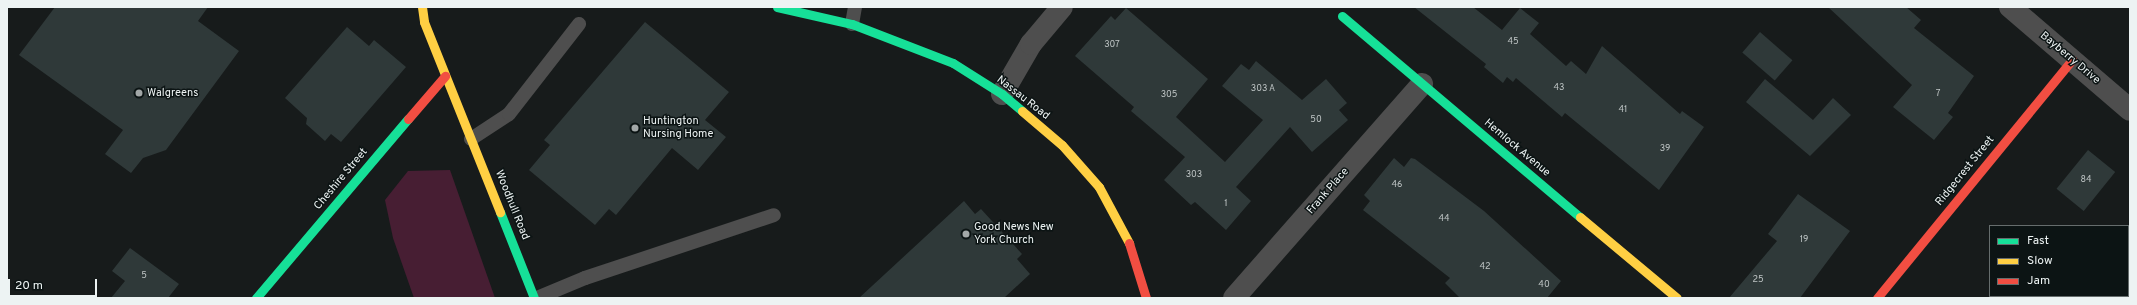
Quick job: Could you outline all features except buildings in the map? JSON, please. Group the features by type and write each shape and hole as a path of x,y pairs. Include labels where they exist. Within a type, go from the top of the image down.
{"street":[{"name":"Woodhull Road","path":"422,7 424,22 534,298"},
{"name":"Nassau Road","path":"777,7 852,24 953,63 1002,94 1062,145 1098,187 1133,251 1146,298"},
{"path":"1002,94 1031,44 1062,7"},
{"name":"Bayberry Drive","path":"2010,7 2130,110"},
{"name":"Hemlock Avenue","path":"1342,16 1677,298"},
{"name":"Ridgecrest Street","path":"1877,298 2072,60"},
{"name":"Cheshire Street","path":"256,298 445,76"},
{"name":"Frank Place","path":"1234,298 1422,84"}],"lane":[{"path":"852,24 855,7"},
{"path":"471,139 509,114 578,24"},
{"path":"537,298 585,278 774,215"}],"shaded area":[{"path":"450,170 495,298 414,298 393,238 385,200 408,171"}],"traffic: fast":[{"path":"777,7 852,24 953,63 1002,94 1022,111"},
{"path":"1342,16 1580,217"},
{"path":"256,298 408,119"},
{"path":"500,212 534,298"}],"traffic: slow":[{"path":"422,7 424,22 500,212"},
{"path":"1022,111 1062,145 1099,187 1129,243"},
{"path":"1580,217 1677,298"}],"traffic: jam":[{"path":"1877,298 2072,60"},
{"path":"408,119 445,76"},
{"path":"1129,243 1146,298"}],"place":[{"name":"Walgreens","path":"139,93"},
{"name":"Huntington Nursing Home","path":"635,128"},
{"name":"Good News New York Church","path":"966,234"}]}
